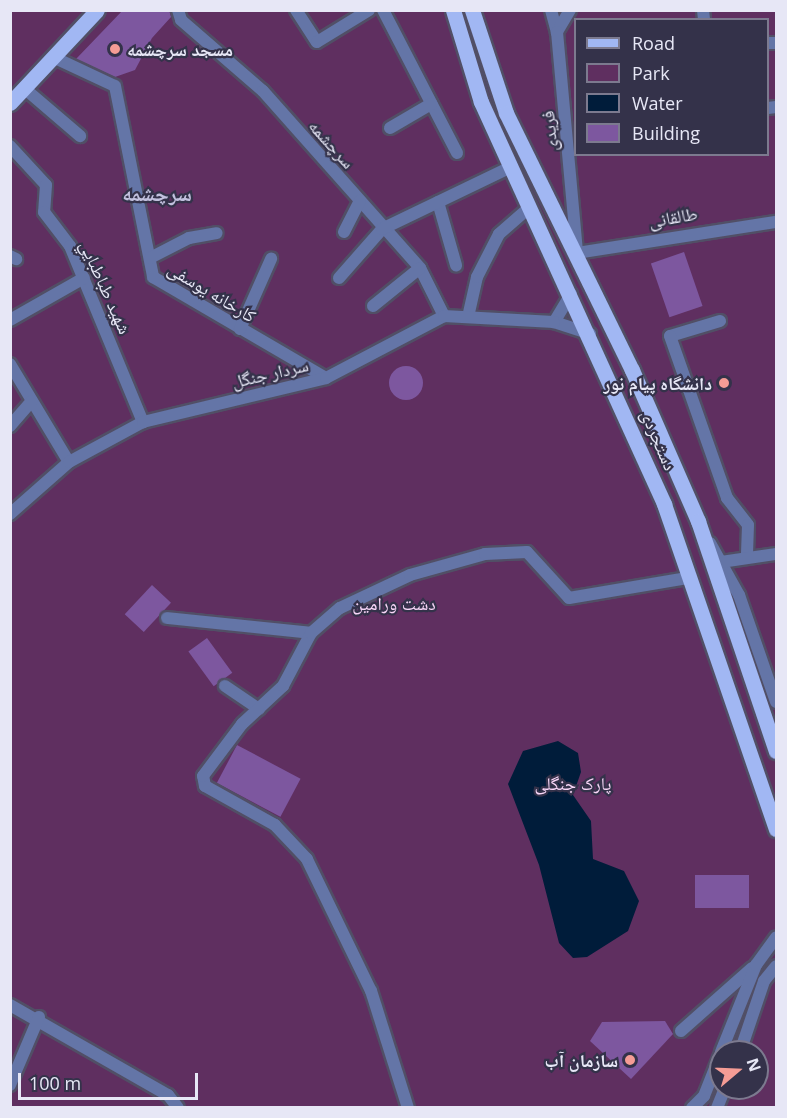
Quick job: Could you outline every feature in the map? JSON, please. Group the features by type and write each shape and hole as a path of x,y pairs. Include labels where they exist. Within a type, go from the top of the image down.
{"main road":[{"path":"10,103 97,10"},
{"name":"دستجردی","path":"453,10 481,102 590,334 664,504 687,578 777,829"},
{"name":"دستجردی","path":"472,10 506,113 577,253 698,521 777,752"}],"street":[{"name":"سرچشمه","path":"178,10 181,20 262,91 382,229 420,268 444,316"},
{"path":"296,10 317,42 369,10"},
{"path":"383,10 457,153"},
{"name":"فریدی","path":"551,10 557,32 571,131 577,253"},
{"path":"557,32 570,10"},
{"name":"کارخانه یوسفی","path":"54,57 115,86 150,258 160,285 326,378"},
{"path":"24,88 80,136"},
{"path":"390,128 431,104"},
{"name":"شهيد طباطبايي","path":"10,146 46,185 44,212 70,246 143,422"},
{"path":"339,279 382,229 511,167"},
{"path":"344,232 360,201"},
{"path":"438,202 456,265"},
{"path":"468,317 477,277 499,234 530,207"},
{"name":"طالقانی","path":"577,253 777,222"},
{"path":"150,258 189,238 217,232"},
{"path":"240,329 272,259"},
{"path":"373,306 420,268"},
{"path":"10,320 84,278"},
{"path":"554,322 571,294"},
{"path":"444,316 554,322 590,334"},
{"name":"سردار جنگل","path":"10,514 69,462 143,422 326,378 444,316"},
{"path":"720,321 670,336 727,498 748,525 747,558"},
{"path":"10,364 69,462"},
{"path":"10,426 32,401"},
{"path":"698,521 739,595 777,702"},
{"path":"408,1107 371,991 307,859 275,825 205,786 203,776 259,709 284,686 311,633 340,608 410,575 485,554 527,552 569,598 687,578"},
{"path":"721,562 777,554"},
{"path":"167,618 311,633"},
{"path":"225,686 259,709"},
{"path":"681,1031 756,965 777,937"},
{"path":"726,1040 756,965"},
{"path":"744,1040 764,981 777,966"},
{"path":"10,1005 39,1017 168,1095 178,1107"},
{"path":"10,1085 39,1017"},
{"path":"692,1107 704,1096 709,1083"}],"green space":[{"name":"دشت ورامین","path":"10,11 776,11 776,1107 11,1107"}],"water":[{"path":"558,741 578,753 581,772 573,795 591,821 593,859 624,871 639,901 628,931 587,957 573,958 559,943 539,865 508,784 523,751"}],"building":[{"name":"مسجد سرچشمه","path":"123,10 169,10 171,17 152,38 135,70 115,77 76,59"},
{"path":"684,252 703,306 669,317 651,263"},
{"path":"406,366 418,371 423,383 418,395 406,400 394,395 389,383 394,371"},
{"path":"152,585 171,603 144,632 125,614"},
{"path":"207,638 232,673 214,686 188,652"},
{"path":"237,745 301,779 280,817 217,783"},
{"path":"695,875 749,875 749,908 695,908"},
{"name":"سازمان آب","path":"665,1021 673,1034 631,1079 590,1041 602,1022"}],"place":[{"name":"مسجد سرچشمه","path":"115,49"},
{"name":"دانشگاه پیام نور","path":"724,383"},
{"name":"سازمان آب","path":"630,1060"}],"district":[{"name":"سرچشمه","path":"157,193"}],"park label":[{"name":"پارک جنگلی","path":"573,783"}]}
